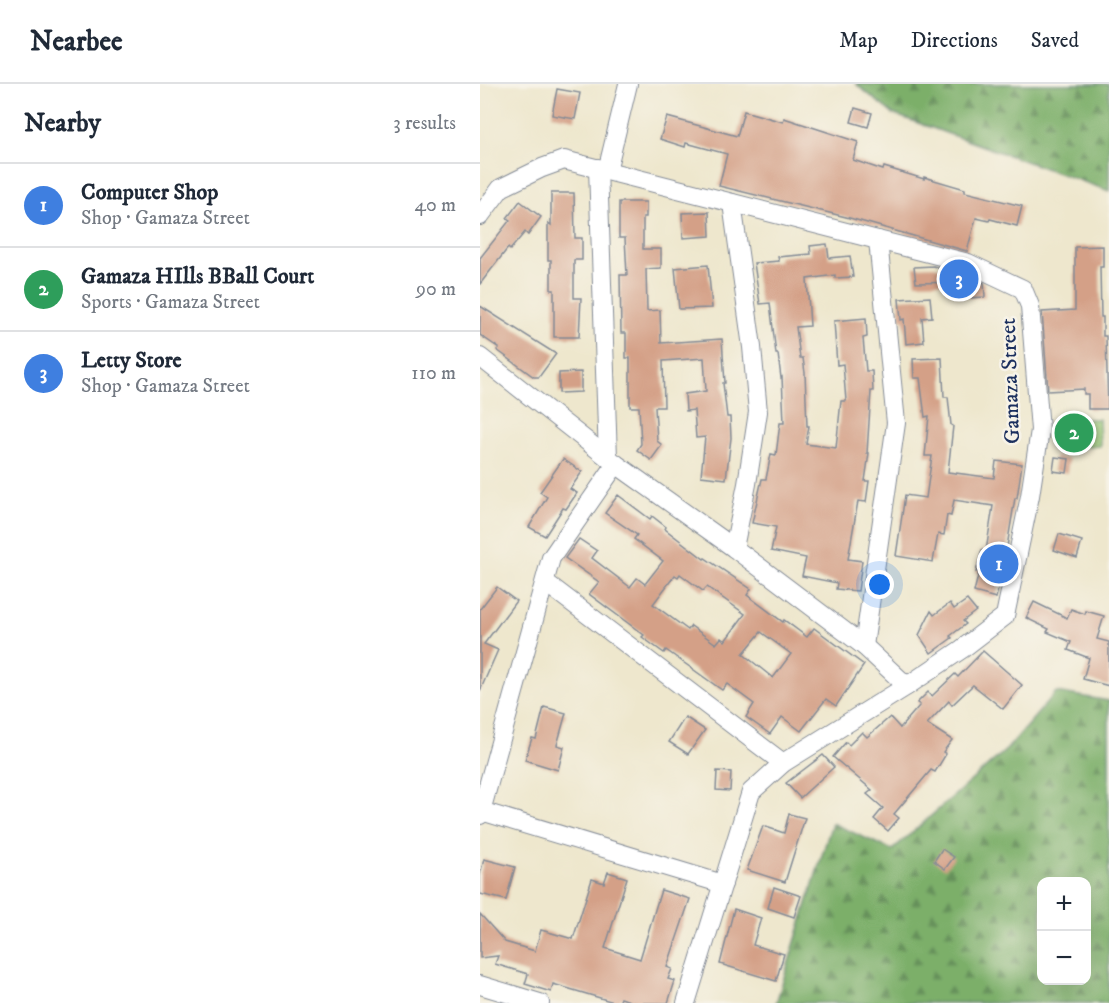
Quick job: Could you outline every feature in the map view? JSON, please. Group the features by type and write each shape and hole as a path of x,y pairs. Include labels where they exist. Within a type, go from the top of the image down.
{"street":[{"path":"628,84 602,169 612,461 551,558 481,813 723,884"},
{"name":"Gamaza Street","path":"480,216 501,188 564,160 968,263 1023,289 1030,306 1040,430 1030,496 1005,616 962,649 903,689 783,763 751,792 686,1003"},
{"path":"732,203 752,347 758,412 734,548"},
{"path":"864,646 896,423 878,240"},
{"path":"480,357 612,461 734,548 864,646 903,689"},
{"path":"545,582 783,763"},
{"path":"480,985 540,1003"}],"green space":[{"path":"856,84 1109,84 1109,191 893,114"},
{"path":"1068,419 1099,419 1100,446 1068,447"},
{"path":"1056,692 1109,701 1109,1003 776,1003 832,823 892,850 1007,749"}],"building":[{"path":"557,89 580,93 575,119 552,115"},
{"path":"855,108 872,113 868,127 851,122"},
{"path":"744,111 783,122 784,118 858,142 853,160 883,170 884,167 924,179 924,177 965,189 965,192 1022,206 1017,226 976,218 967,251 846,217 719,186 727,154 686,143 685,147 660,139 667,117 737,136"},
{"path":"551,193 574,193 575,238 582,238 582,260 574,260 574,298 581,298 579,337 554,337 554,290 551,290 551,260 548,260"},
{"path":"520,201 541,217 528,235 525,232 510,250 508,248 480,284 480,258 510,220 507,218"},
{"path":"619,202 646,202 646,217 643,217 643,249 661,249 661,268 646,269 647,311 660,310 661,343 722,339 725,383 723,383 727,417 730,417 731,438 726,479 701,476 705,437 696,438 694,410 686,411 685,394 706,391 704,358 663,361 664,407 655,407 657,441 662,445 651,460 637,450 641,444 639,407 630,407 630,358 626,358 626,333 621,333 620,275 627,275 625,238 619,238"},
{"path":"709,212 710,236 683,238 682,213"},
{"path":"827,244 829,258 850,256 853,277 835,278 835,275 807,279 810,326 796,327 800,358 803,358 805,373 807,426 809,426 806,444 836,448 841,401 846,401 843,364 837,365 834,321 866,318 867,337 863,338 866,371 872,371 873,391 871,391 867,453 869,453 865,481 869,481 866,502 858,501 848,559 862,561 858,591 836,589 837,583 802,576 806,558 771,551 776,527 752,523 762,479 766,479 771,454 776,455 780,423 784,423 782,377 778,354 776,354 770,303 760,304 754,263 779,261 778,257 811,254 810,246"},
{"path":"1103,246 1103,267 1100,267 1101,317 1103,317 1103,336 1106,336 1108,409 1088,409 1088,394 1084,394 1084,389 1048,391 1042,312 1075,310 1075,247"},
{"path":"708,265 712,308 679,309 675,268"},
{"path":"933,266 965,274 964,282 916,283 914,267"},
{"path":"967,282 984,283 985,297 968,298"},
{"path":"930,297 932,317 922,318 924,342 906,344 904,319 901,320 899,299"},
{"path":"480,306 556,354 539,377 534,377 480,335"},
{"path":"942,358 944,397 948,397 951,425 953,426 948,472 994,478 996,461 1022,464 996,598 974,592 982,550 986,551 993,506 954,500 951,516 947,515 944,535 938,534 933,562 896,556 905,495 926,498 932,456 925,456 929,416 925,417 920,378 914,378 913,359"},
{"path":"581,372 581,392 559,393 559,373"},
{"path":"1055,457 1069,459 1067,473 1053,471"},
{"path":"563,459 582,472 570,489 577,493 566,509 563,508 545,536 529,527 547,497 540,492"},
{"path":"618,495 650,519 652,516 704,559 751,589 747,595 783,622 784,620 807,637 814,628 864,665 836,706 826,699 801,731 782,717 770,734 746,717 754,704 727,684 722,690 666,650 664,653 589,594 599,582 565,558 579,539 597,551 592,558 630,587 637,578 645,584 663,561 634,539 637,535 605,513","holes":["680,574 703,591 707,587 745,614 725,641 721,638 716,644 691,626 688,630 653,604 675,575 678,577","761,632 791,654 773,678 743,654"]},
{"path":"1059,534 1082,541 1077,558 1054,550"},
{"path":"497,587 516,601 484,644 498,650 480,691 480,609"},
{"path":"967,600 976,611 963,621 966,624 950,636 952,638 931,653 919,635 931,611 934,615 950,603 954,609"},
{"path":"1034,602 1067,618 1071,609 1085,614 1086,611 1104,616 1097,639 1109,642 1109,686 1083,679 1089,658 1068,650 1071,642 1047,632 1049,629 1026,618"},
{"path":"983,651 1022,685 1003,709 973,685 952,705 949,701 927,724 952,740 943,752 946,754 935,772 931,770 894,814 899,818 888,831 874,819 883,808 867,794 872,790 833,757 846,742 849,745 862,732 867,737 890,717 900,728 920,705 917,703 928,692 932,696 955,674 958,677"},
{"path":"544,707 566,713 557,745 564,747 558,770 525,760 532,738 536,739"},
{"path":"685,717 705,730 688,754 669,742"},
{"path":"823,755 834,767 800,798 786,783"},
{"path":"717,771 731,772 730,791 716,790"},
{"path":"789,814 805,818 785,882 747,870 763,826 784,833"},
{"path":"942,849 954,857 945,869 934,861"},
{"path":"484,859 515,867 506,900 480,894 480,875"},
{"path":"608,872 627,878 605,948 640,959 661,890 690,899 667,967 672,969 668,979 675,981 668,1003 635,1003 621,998 617,1003 553,984 551,992 525,984 528,974 495,964 498,956 480,958 480,914 505,942 535,951 541,930 573,939 592,879 604,883"},
{"path":"774,887 801,896 794,917 768,908"},
{"path":"734,909 761,918 753,945 784,954 776,981 720,964"}],"place":[{"name":"Letty Store","path":"959,279"},
{"name":"Gamaza HIlls BBall Court","path":"1074,433"},
{"name":"Computer Shop","path":"999,564"}]}
